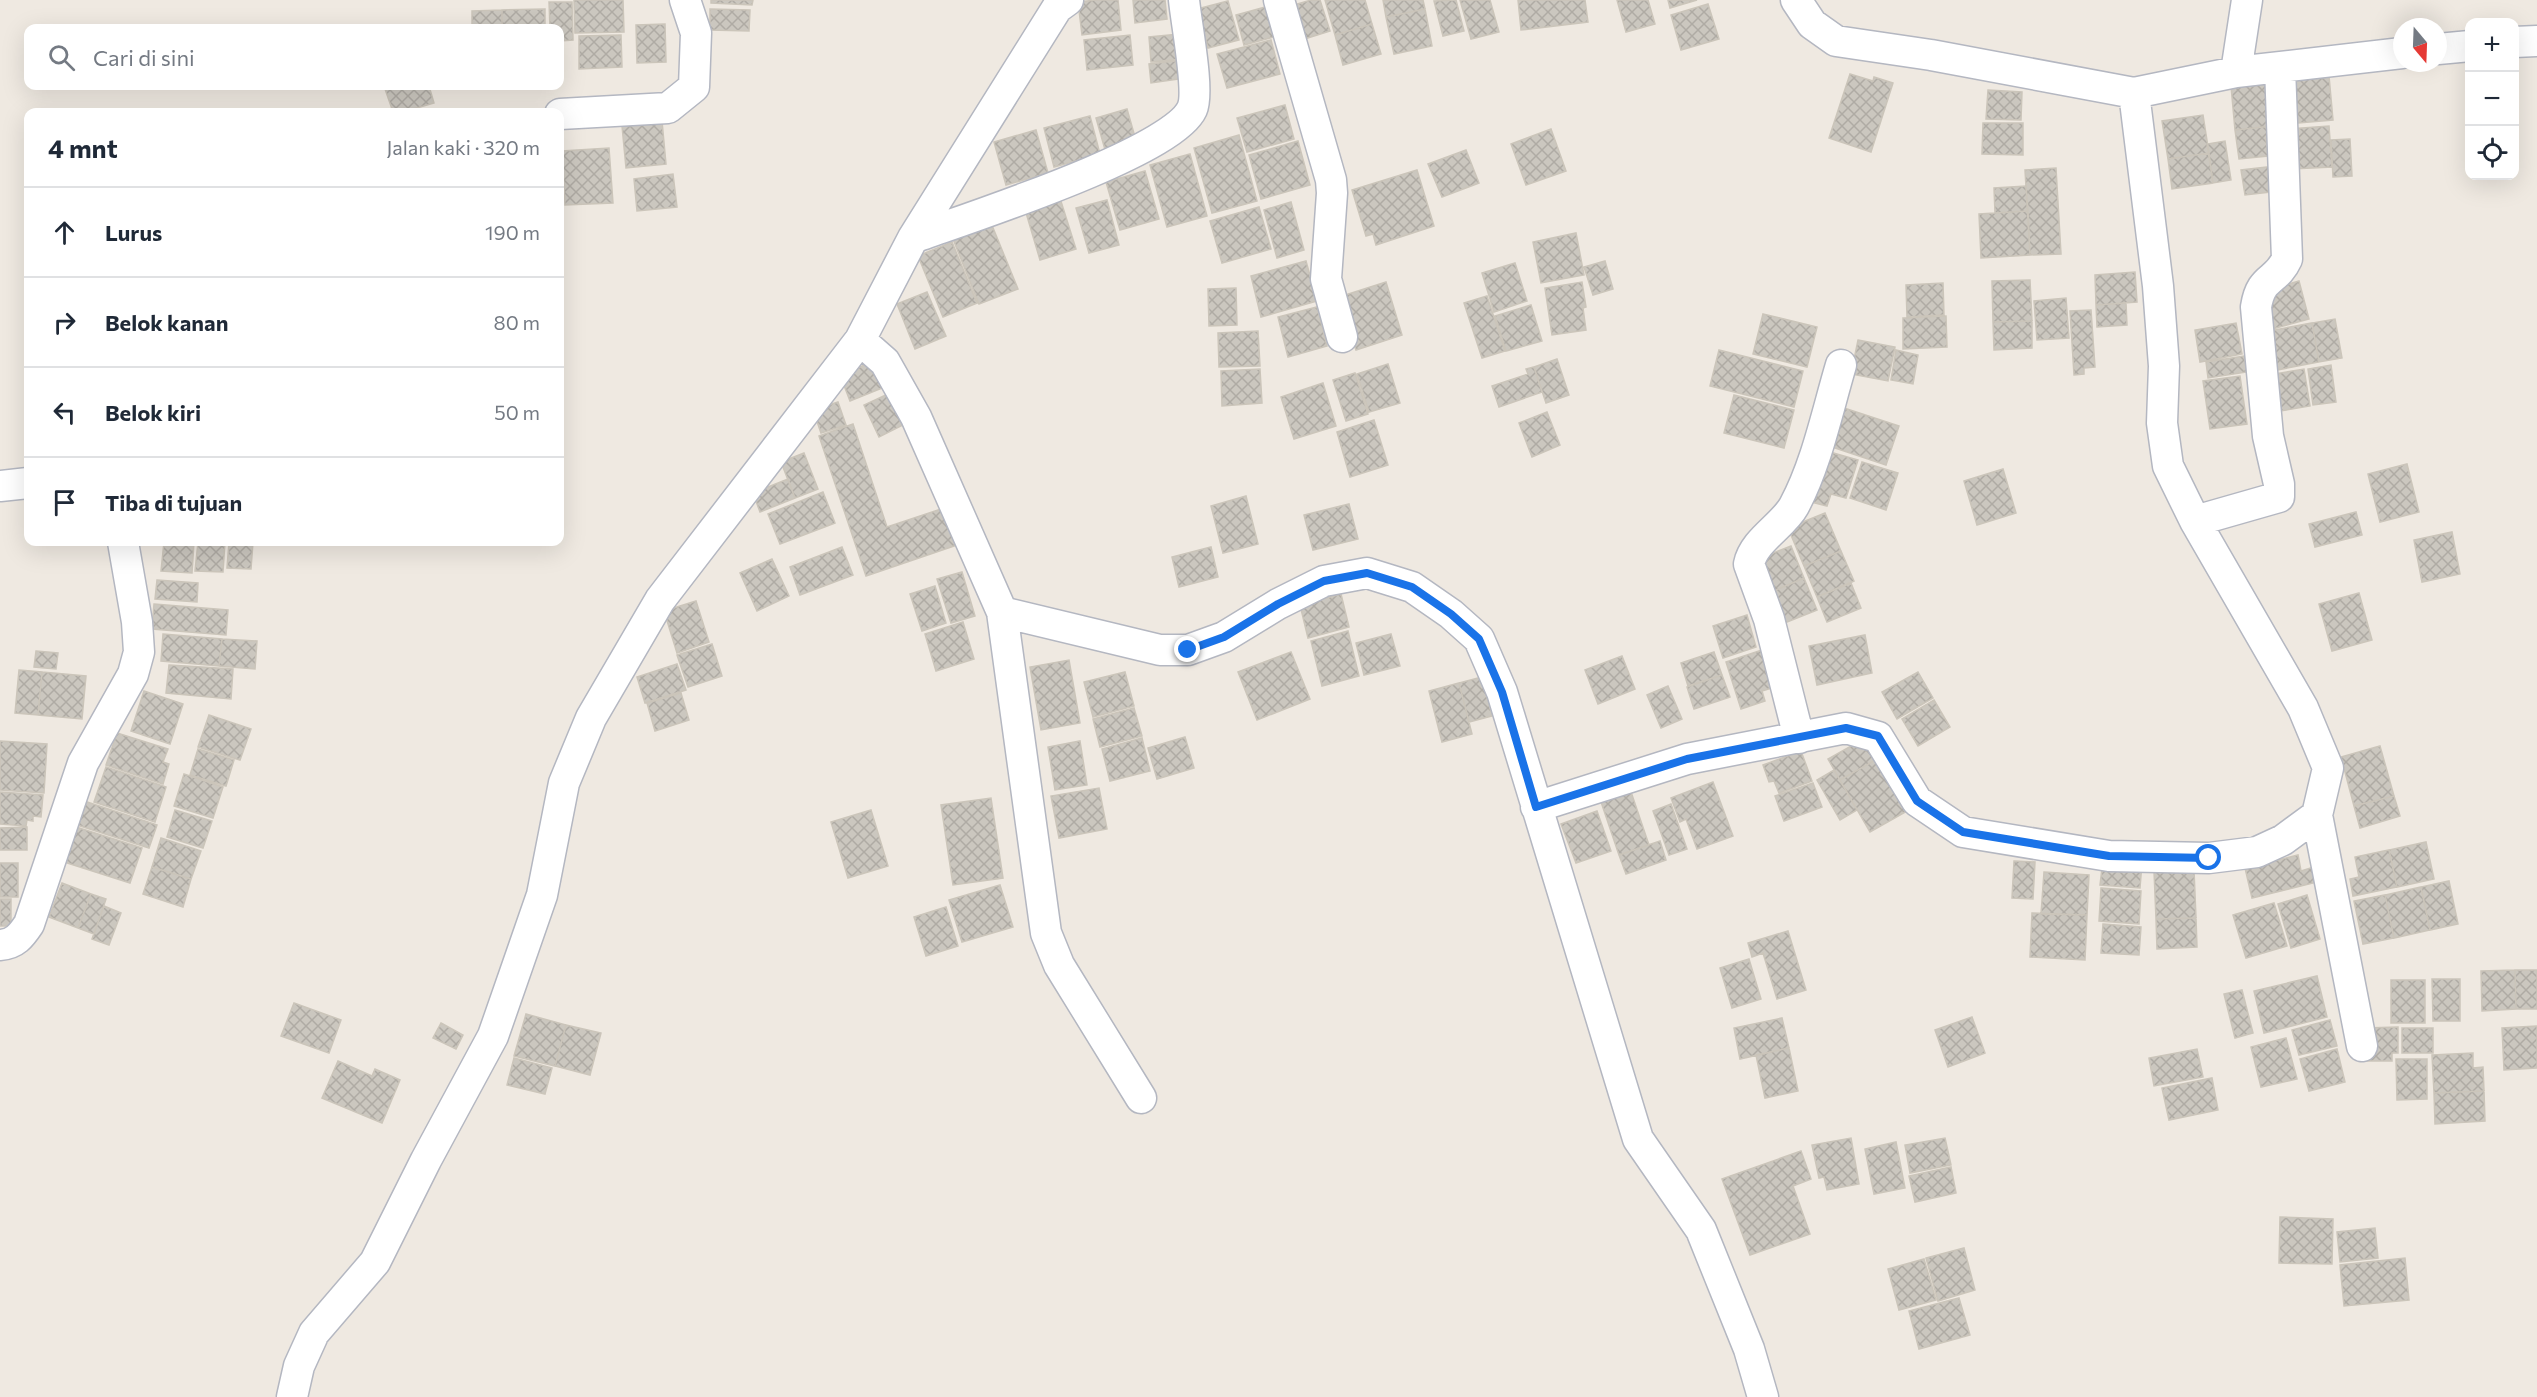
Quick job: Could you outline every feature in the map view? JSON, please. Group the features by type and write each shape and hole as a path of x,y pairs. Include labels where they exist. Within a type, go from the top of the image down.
{"street":[{"path":"564,114 668,108 694,87 696,33 685,0"},
{"path":"292,1397 299,1366 314,1333 375,1262 426,1160 493,1036 542,895 564,783 591,718 660,600 860,340 913,238 1058,8 1068,0"},
{"path":"913,238 1086,176 1177,128 1193,107 1194,90 1184,0"},
{"path":"1279,0 1331,180 1326,279 1342,337"},
{"path":"1796,0 1812,24 1836,41 1931,55 2134,93 2236,72 2393,54"},
{"path":"2236,72 2247,0"},
{"path":"2519,42 2537,41"},
{"path":"2447,48 2465,46"},
{"path":"2195,521 2278,497 2279,484 2268,436 2256,307 2259,291 2283,267 2287,259 2280,67"},
{"path":"2134,93 2162,331 2164,366 2162,423 2168,466 2195,521 2303,708 2328,768 2317,815 2362,1046"},
{"path":"860,340 885,362 916,417 1002,612 1046,933 1059,965 1141,1098"},
{"path":"1799,738 1769,619 1749,564 1750,558 1794,506 1816,453 1841,365"},
{"path":"0,486 24,483"},
{"path":"0,945 9,945 20,937 29,924 83,763 133,674 139,652 137,622 124,546"},
{"path":"1002,612 1160,650 1188,650 1224,637 1278,604 1324,581 1367,573 1412,587 1451,614 1479,639 1502,692 1638,1139 1701,1230 1749,1349 1763,1397"},
{"path":"1536,807 1687,759 1846,728 1878,736 1917,801 1963,832 2109,856 2209,858 2257,852 2283,840 2317,815"}],"building":[{"path":"574,0 623,0 624,32 575,33"},
{"path":"711,0 753,0 752,5 711,3"},
{"path":"1118,0 1121,30 1082,35 1078,2"},
{"path":"1133,0 1165,0 1167,19 1135,23"},
{"path":"1311,0 1320,0 1330,31 1298,41 1287,7"},
{"path":"1325,0 1365,0 1372,24 1335,35"},
{"path":"1383,0 1423,0 1425,9 1386,17"},
{"path":"1456,0 1464,31 1443,36 1434,1"},
{"path":"1460,0 1490,0 1499,32 1471,39"},
{"path":"1518,0 1585,0 1588,22 1521,30"},
{"path":"1617,0 1648,0 1655,24 1626,32"},
{"path":"1668,0 1697,0 1670,8"},
{"path":"1228,1 1239,40 1208,48 1197,9"},
{"path":"549,2 572,2 573,40 564,41 564,24 550,24"},
{"path":"1708,4 1719,39 1681,50 1671,15"},
{"path":"1269,6 1277,36 1244,45 1236,15"},
{"path":"545,9 545,24 502,24 502,10"},
{"path":"710,9 750,10 749,31 710,30"},
{"path":"1425,9 1432,46 1394,54 1386,17"},
{"path":"502,10 502,24 472,24 472,11"},
{"path":"665,24 666,62 637,63 636,25"},
{"path":"1372,24 1381,54 1343,65 1335,35"},
{"path":"1179,34 1182,59 1151,62 1149,37"},
{"path":"621,35 622,67 579,69 579,36"},
{"path":"1130,35 1133,65 1087,70 1084,40"},
{"path":"1271,40 1280,74 1227,88 1217,54"},
{"path":"1183,60 1185,78 1151,83 1149,64"},
{"path":"1850,74 1873,81 1874,77 1893,83 1871,152 1829,138"},
{"path":"2329,76 2333,120 2285,124 2282,80"},
{"path":"2268,83 2272,126 2235,130 2231,86"},
{"path":"385,90 430,90 434,103 417,108 392,108"},
{"path":"1988,90 2022,92 2021,120 1986,119"},
{"path":"1285,105 1294,139 1247,152 1237,118"},
{"path":"1127,109 1137,144 1106,153 1096,118"},
{"path":"2203,115 2209,153 2168,159 2162,121"},
{"path":"1090,116 1100,154 1054,167 1044,128"},
{"path":"662,121 666,164 626,168 622,126"},
{"path":"1983,123 2023,123 2023,155 1982,154"},
{"path":"2272,126 2273,138 2266,139 2268,156 2239,159 2235,130"},
{"path":"2329,126 2332,167 2292,169 2289,129"},
{"path":"1551,129 1566,171 1526,185 1511,144"},
{"path":"1036,130 1048,173 1006,185 994,142"},
{"path":"1239,135 1257,201 1212,213 1194,148"},
{"path":"2350,139 2352,176 2333,177 2331,140"},
{"path":"1298,141 1310,185 1261,199 1249,155"},
{"path":"2225,141 2231,180 2213,183 2207,144"},
{"path":"609,148 613,203 565,205 564,151"},
{"path":"1466,150 1479,183 1442,197 1428,164"},
{"path":"2209,153 2213,183 2172,189 2168,159"},
{"path":"1190,154 1207,216 1167,227 1150,165"},
{"path":"2275,166 2279,191 2245,195 2241,170"},
{"path":"2056,168 2061,254 2030,255 2025,170"},
{"path":"1417,170 1434,226 1376,245 1373,234 1366,236 1352,190"},
{"path":"1145,171 1159,219 1120,230 1106,182"},
{"path":"673,174 677,207 637,211 634,179"},
{"path":"2026,186 2028,211 1995,213 1994,188"},
{"path":"1059,195 1076,249 1040,260 1024,206"},
{"path":"1107,200 1119,245 1089,253 1076,208"},
{"path":"1291,202 1304,250 1277,258 1264,210"},
{"path":"1259,207 1271,249 1222,263 1210,221"},
{"path":"2028,211 2030,255 1981,258 1979,214"},
{"path":"989,218 1018,289 979,304 951,234"},
{"path":"1576,233 1584,275 1541,283 1533,242"},
{"path":"952,242 977,303 943,317 918,256"},
{"path":"1306,261 1317,301 1261,317 1251,276"},
{"path":"1605,261 1613,289 1593,295 1584,267"},
{"path":"1515,263 1527,301 1494,312 1482,273"},
{"path":"2135,272 2137,302 2096,305 2095,275"},
{"path":"2030,280 2032,321 1993,322 1992,281"},
{"path":"2299,281 2309,319 2272,329 2262,292"},
{"path":"1386,282 1402,335 1356,350 1339,297"},
{"path":"1582,282 1586,307 1583,308 1586,330 1552,335 1545,288"},
{"path":"1943,283 1944,315 1907,317 1906,285"},
{"path":"1236,288 1237,325 1209,326 1208,289"},
{"path":"927,292 946,336 915,349 897,304"},
{"path":"1487,296 1505,351 1482,358 1464,303"},
{"path":"2066,298 2069,338 2037,340 2034,301"},
{"path":"2126,303 2127,325 2097,327 2096,305"},
{"path":"1531,305 1542,341 1506,351 1495,316"},
{"path":"1317,307 1327,346 1288,357 1278,317"},
{"path":"2091,310 2095,367 2084,368 2084,374 2074,375 2070,311"},
{"path":"1763,314 1817,327 1807,367 1753,354"},
{"path":"1946,316 1947,347 1903,349 1903,318"},
{"path":"2335,319 2342,358 2319,362 2312,323"},
{"path":"2032,321 2032,348 1994,350 1993,322"},
{"path":"2236,323 2242,354 2200,362 2195,330"},
{"path":"2312,323 2319,362 2277,370 2269,331"},
{"path":"1258,331 1260,366 1219,367 1218,333"},
{"path":"1858,340 1895,347 1888,381 1851,374"},
{"path":"1719,350 1803,371 1794,407 1710,386"},
{"path":"1896,350 1918,355 1913,384 1891,380"},
{"path":"2244,356 2247,372 2208,378 2206,362"},
{"path":"1557,359 1569,395 1546,403 1534,367"},
{"path":"872,362 882,388 850,401 840,375"},
{"path":"1388,364 1400,403 1369,412 1357,374"},
{"path":"2331,365 2336,402 2313,405 2308,369"},
{"path":"1534,367 1542,392 1499,407 1492,386 1528,374 1526,369"},
{"path":"1260,369 1262,403 1222,406 1221,371"},
{"path":"2304,369 2310,406 2274,412 2268,375"},
{"path":"1355,373 1368,414 1346,421 1333,380"},
{"path":"2240,376 2247,424 2210,429 2203,381"},
{"path":"1323,383 1336,426 1294,439 1281,397"},
{"path":"890,393 905,424 879,437 864,405"},
{"path":"1734,395 1794,410 1784,448 1724,433"},
{"path":"838,402 846,425 821,433 813,410"},
{"path":"1838,406 1899,426 1886,465 1826,445"},
{"path":"1547,412 1560,445 1532,457 1519,423"},
{"path":"1374,420 1388,465 1350,477 1337,432"},
{"path":"853,424 887,527 947,507 960,544 866,576 819,436"},
{"path":"1823,450 1858,460 1846,498 1831,494 1827,506 1807,501"},
{"path":"804,453 818,489 795,498 781,462"},
{"path":"1862,462 1898,473 1886,510 1850,498"},
{"path":"2407,464 2419,512 2380,522 2368,474"},
{"path":"2003,469 2016,513 1977,525 1964,481"},
{"path":"788,479 795,498 760,512 753,493"},
{"path":"823,492 835,523 780,544 768,514"},
{"path":"1246,496 1258,544 1223,553 1211,506"},
{"path":"1349,504 1358,539 1313,550 1304,515"},
{"path":"2356,512 2362,535 2315,547 2309,524"},
{"path":"1825,513 1841,551 1804,566 1788,528"},
{"path":"2452,532 2460,574 2422,582 2414,540"},
{"path":"164,546 194,546 192,573 161,571"},
{"path":"198,546 225,546 223,572 195,571"},
{"path":"229,546 253,546 251,569 227,568"},
{"path":"1791,546 1804,578 1769,593 1755,560"},
{"path":"842,547 853,575 800,595 790,567"},
{"path":"1211,547 1218,577 1179,587 1172,557"},
{"path":"1841,551 1854,581 1817,597 1804,566"},
{"path":"772,559 789,596 757,611 740,573"},
{"path":"962,572 975,616 951,623 937,579"},
{"path":"1804,578 1817,610 1782,624 1769,593"},
{"path":"157,580 198,583 197,602 155,599"},
{"path":"1851,583 1861,608 1827,622 1817,597"},
{"path":"935,586 946,623 922,631 910,594"},
{"path":"2359,593 2372,640 2332,651 2319,604"},
{"path":"1341,594 1349,627 1308,638 1300,605"},
{"path":"696,601 709,642 677,653 664,611"},
{"path":"154,604 228,610 226,635 152,629"},
{"path":"1747,615 1756,647 1723,658 1713,626"},
{"path":"963,622 974,659 936,671 925,634"},
{"path":"1348,631 1359,676 1322,686 1311,641"},
{"path":"163,634 222,639 219,666 161,661"},
{"path":"1391,634 1400,666 1364,675 1356,643"},
{"path":"1865,635 1872,673 1817,685 1809,646"},
{"path":"222,639 257,641 255,669 219,666"},
{"path":"712,644 722,676 688,687 677,655"},
{"path":"1762,650 1775,687 1762,691 1765,701 1741,709 1726,662"},
{"path":"36,651 58,653 56,669 34,667"},
{"path":"1291,652 1310,699 1257,720 1238,672"},
{"path":"1714,652 1722,675 1688,686 1681,663"},
{"path":"1622,656 1635,689 1598,704 1585,670"},
{"path":"1069,660 1080,723 1041,730 1030,667"},
{"path":"677,664 686,690 645,703 637,677"},
{"path":"169,665 233,669 231,699 166,693"},
{"path":"19,670 42,672 38,715 15,713"},
{"path":"42,672 86,676 82,719 38,715"},
{"path":"1125,672 1134,706 1093,717 1084,682"},
{"path":"1918,672 1933,698 1897,719 1882,692"},
{"path":"1722,675 1730,697 1694,709 1687,687"},
{"path":"1482,677 1492,716 1469,722 1459,683"},
{"path":"1459,683 1472,734 1442,742 1429,691"},
{"path":"1668,686 1682,719 1661,728 1647,695"},
{"path":"144,691 183,704 170,744 131,731"},
{"path":"681,693 689,720 655,731 647,703"},
{"path":"1934,700 1950,727 1918,746 1902,719"},
{"path":"1134,708 1142,736 1100,747 1093,719"},
{"path":"209,715 251,729 240,760 198,747"},
{"path":"117,733 168,749 163,762 169,764 163,784 106,765"},
{"path":"1185,737 1194,768 1157,779 1148,748"},
{"path":"1867,737 1879,758 1840,780 1828,759"},
{"path":"1142,738 1150,771 1110,781 1102,749"},
{"path":"0,741 47,744 44,793 0,790"},
{"path":"1080,741 1087,785 1055,790 1048,747"},
{"path":"2380,746 2394,796 2354,806 2341,757"},
{"path":"198,749 234,760 226,786 190,775"},
{"path":"1801,751 1812,781 1779,793 1774,781 1769,782 1763,765"},
{"path":"1879,758 1909,810 1870,832 1840,780"},
{"path":"106,767 166,787 155,822 94,802"},
{"path":"1834,770 1857,810 1840,820 1817,780"},
{"path":"184,774 223,787 213,818 174,806"},
{"path":"1713,782 1733,836 1697,849 1686,819 1680,822 1671,798"},
{"path":"1628,783 1649,845 1619,855 1598,793"},
{"path":"1813,783 1822,807 1784,821 1775,796"},
{"path":"1099,788 1107,829 1059,838 1051,796"},
{"path":"0,792 43,795 41,817 33,816 33,821 27,820 26,826 0,824"},
{"path":"2394,796 2400,816 2360,828 2354,806"},
{"path":"991,798 1003,878 953,885 941,805"},
{"path":"81,800 157,825 149,848 74,824"},
{"path":"1671,804 1687,849 1669,855 1653,811"},
{"path":"175,810 212,821 203,848 167,837"},
{"path":"871,810 888,866 848,878 831,822"},
{"path":"1597,811 1611,851 1576,863 1561,824"},
{"path":"73,826 142,848 130,883 61,861"},
{"path":"27,827 27,850 0,850 0,828"},
{"path":"161,838 201,851 191,879 152,867"},
{"path":"1660,841 1666,860 1626,874 1619,855"},
{"path":"2426,842 2434,879 2397,887 2389,850"},
{"path":"2389,850 2397,887 2353,896 2350,879 2359,877 2355,857"},
{"path":"2298,855 2301,871 2314,867 2317,882 2252,898 2245,868"},
{"path":"2103,860 2142,863 2140,888 2100,885"},
{"path":"2014,861 2035,862 2033,899 2012,898"},
{"path":"0,863 18,863 18,897 0,897"},
{"path":"152,867 191,879 183,907 143,894"},
{"path":"2194,870 2196,918 2156,919 2154,871"},
{"path":"2044,872 2089,875 2087,915 2041,914"},
{"path":"2449,881 2458,924 2430,930 2421,887"},
{"path":"62,883 91,894 78,928 49,917"},
{"path":"1000,885 1013,927 962,942 949,900"},
{"path":"2421,887 2430,930 2394,938 2385,895"},
{"path":"2101,888 2141,891 2139,924 2099,921"},
{"path":"91,894 106,899 94,934 78,928"},
{"path":"2307,895 2320,939 2291,948 2278,904"},
{"path":"2385,895 2394,938 2363,944 2354,901"},
{"path":"0,899 11,899 11,926 0,926"},
{"path":"2274,903 2287,946 2246,958 2233,915"},
{"path":"104,906 121,913 109,945 92,939"},
{"path":"946,907 958,946 926,956 914,917"},
{"path":"2032,913 2087,915 2085,960 2030,957"},
{"path":"2196,918 2197,947 2157,949 2156,919"},
{"path":"2103,924 2141,927 2139,955 2101,953"},
{"path":"1788,931 1806,990 1777,999 1763,953 1752,957 1748,943"},
{"path":"1749,959 1761,999 1732,1008 1720,968"},
{"path":"2515,970 2537,970 2537,1009 2516,1009"},
{"path":"2515,970 2516,1009 2482,1011 2481,971"},
{"path":"2317,976 2327,1017 2264,1033 2254,991"},
{"path":"2432,979 2460,979 2460,1021 2433,1021"},
{"path":"2391,980 2425,980 2425,1023 2391,1023"},
{"path":"2242,990 2253,1033 2235,1038 2224,994"},
{"path":"294,1003 341,1020 329,1053 281,1036"},
{"path":"526,1014 566,1025 555,1066 514,1056"},
{"path":"1972,1017 1985,1053 1948,1067 1935,1030"},
{"path":"1782,1018 1789,1048 1740,1059 1734,1028"},
{"path":"2330,1020 2337,1046 2299,1055 2292,1030"},
{"path":"441,1023 463,1035 456,1049 433,1038"},
{"path":"566,1025 601,1033 590,1075 555,1066"},
{"path":"2537,1026 2537,1068 2504,1070 2502,1028"},
{"path":"2398,1027 2398,1053 2392,1053 2392,1061 2364,1061 2364,1028"},
{"path":"2402,1028 2433,1028 2433,1053 2402,1053"},
{"path":"2286,1038 2297,1079 2261,1087 2251,1047"},
{"path":"1789,1048 1798,1091 1765,1098 1756,1055"},
{"path":"2197,1049 2203,1077 2154,1086 2149,1058"},
{"path":"2337,1049 2345,1082 2309,1091 2300,1059"},
{"path":"2473,1053 2473,1068 2483,1067 2484,1091 2434,1093 2432,1055"},
{"path":"514,1058 552,1068 545,1094 507,1085"},
{"path":"2396,1059 2427,1059 2427,1099 2397,1100"},
{"path":"338,1061 372,1076 375,1069 400,1080 382,1123 322,1098"},
{"path":"2212,1078 2218,1110 2169,1120 2162,1088"},
{"path":"2484,1091 2485,1121 2435,1124 2434,1093"},
{"path":"1851,1138 1859,1184 1827,1190 1824,1177 1819,1178 1812,1145"},
{"path":"1945,1138 1951,1165 1910,1173 1905,1145"},
{"path":"1896,1142 1905,1188 1874,1194 1865,1149"},
{"path":"1801,1151 1811,1179 1793,1186 1810,1234 1750,1255 1722,1179"},
{"path":"1951,1167 1956,1193 1915,1202 1909,1176"},
{"path":"2280,1217 2333,1219 2332,1264 2279,1263"},
{"path":"2375,1228 2378,1258 2340,1262 2337,1232"},
{"path":"1964,1248 1975,1290 1938,1301 1926,1258"},
{"path":"2405,1258 2409,1300 2344,1306 2340,1265"},
{"path":"1924,1259 1936,1300 1899,1310 1888,1269"},
{"path":"1959,1298 1970,1335 1919,1349 1909,1311"}],"route":[{"path":"1188,650 1224,637 1278,604 1324,581 1367,573 1412,587 1451,614 1479,639 1502,692 1536,807 1687,759 1846,728 1878,736 1917,801 1963,832 2109,856 2209,858"}]}
